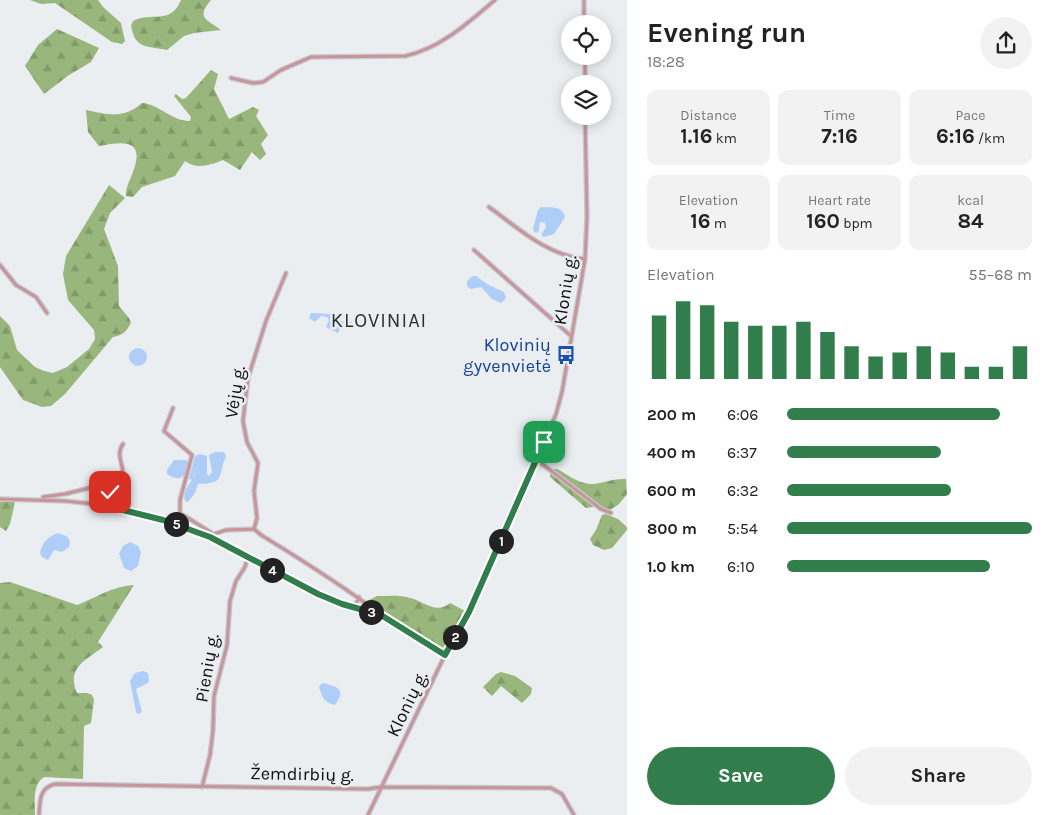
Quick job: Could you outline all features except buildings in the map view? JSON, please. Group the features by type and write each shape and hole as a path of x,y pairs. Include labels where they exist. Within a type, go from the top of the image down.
{"street":[{"path":"231,78 253,83 263,82 281,70 311,57 405,56 417,53 434,46 495,0"},
{"path":"584,0 584,15"},
{"name":"Klonių g.","path":"368,815 445,655 469,612 556,414 562,392 585,259 587,217 585,125"},
{"path":"489,207 550,249 572,258 585,259"},
{"path":"474,250 572,337"},
{"path":"0,265 16,285 36,297 47,312"},
{"name":"Vėjų g.","path":"254,529 257,518 254,491 258,463 247,442 243,421 250,373 266,321 286,273"},
{"path":"173,408 164,431 192,455 180,500 180,514 211,535 299,585 354,608 381,615"},
{"path":"43,497 118,482 123,478 119,449 123,444"},
{"path":"537,460 600,509 611,513"},
{"path":"107,506 113,483"},
{"path":"0,499 65,501 107,506 163,520 211,535 226,530 254,529 359,598 381,615 445,655"},
{"name":"Pienių g.","path":"202,787 211,746 214,696 227,645 230,601 236,581 245,567 248,556"},
{"path":"354,608 359,598"},
{"name":"Žemdirbių g.","path":"39,815 40,800 44,789 55,784 368,789 551,788 562,794 574,815"}],"green space":[{"path":"30,0 98,0 121,23 125,41 122,44 112,42 55,3 41,4"},
{"path":"181,0 211,0 204,11 205,18 221,30 184,36 167,50 148,47 139,43 131,26 133,21 140,18 172,13"},
{"path":"57,29 99,48 91,62 69,75 44,94 25,66 38,45"},
{"path":"211,70 218,74 214,89 229,119 253,107 259,110 256,116 268,135 261,144 266,154 260,160 252,152 240,170 223,160 199,166 185,161 175,176 142,187 133,197 126,196 127,186 137,156 135,150 132,146 119,143 99,146 88,132 86,110 122,114 129,112 142,103 154,106 178,119 190,121 191,117 174,96 176,94 182,99 186,98"},
{"path":"109,185 125,198 110,213 104,229 118,266 119,306 131,323 124,333 113,337 65,394 51,406 42,407 23,400 0,367 0,316 10,326 17,350 35,367 44,371 53,373 67,367 89,349 95,339 94,330 68,300 63,274 66,256"},
{"path":"553,469 557,469 586,484 626,479 627,494 619,504 610,510 599,506 586,508 550,477 550,472"},
{"path":"0,502 15,502 10,524 6,531 0,527"},
{"path":"606,514 618,519 627,527 627,530 612,548 604,550 593,545 590,539 602,515"},
{"path":"10,582 77,605 111,590 134,585 98,642 103,647 84,661 74,677 77,693 92,695 94,700 91,723 84,726 83,779 44,777 40,780 36,789 35,815 0,815 0,583"},
{"path":"377,596 412,598 428,606 439,608 450,603 467,612 445,651 391,619 367,601"},
{"path":"501,672 515,676 532,688 531,694 522,703 501,686 492,696 483,687 496,674"}],"water":[{"path":"541,207 559,209 564,213 565,217 554,234 544,237 541,235 546,227 545,223 540,222 537,233 533,229 538,210"},
{"path":"472,276 476,276 504,292 506,298 501,303 492,299 481,287 471,289 467,286 467,281"},
{"path":"311,313 330,314 341,321 357,325 342,326 338,333 326,327 329,320 327,317 321,316 315,322 309,318"},
{"path":"138,348 144,351 147,357 144,363 138,366 132,363 129,357 132,351"},
{"path":"215,452 224,452 226,456 217,481 198,484 195,493 188,502 185,501 184,497 186,489 192,480 189,479 195,456 200,454 207,456 207,474 209,476 212,472 209,455"},
{"path":"174,460 186,460 189,462 187,471 182,477 176,478 167,474 167,470"},
{"path":"59,533 68,537 69,547 62,552 54,550 48,560 42,557 40,553 44,543"},
{"path":"130,542 138,546 141,552 138,566 131,571 124,568 119,554 123,546"},
{"path":"143,671 148,673 149,680 148,683 136,689 142,712 138,714 130,681 135,673"},
{"path":"324,683 334,686 340,692 335,705 328,703 322,697 319,687"}],"place":[{"name":"Klovinių gyvenvietė","path":"566,355"}],"district":[{"name":"KLOVINIAI","path":"379,320"}],"route":[{"path":"110,492 107,506 163,520 210,537 318,594 354,608 381,615 445,655 469,612 544,442"}]}
